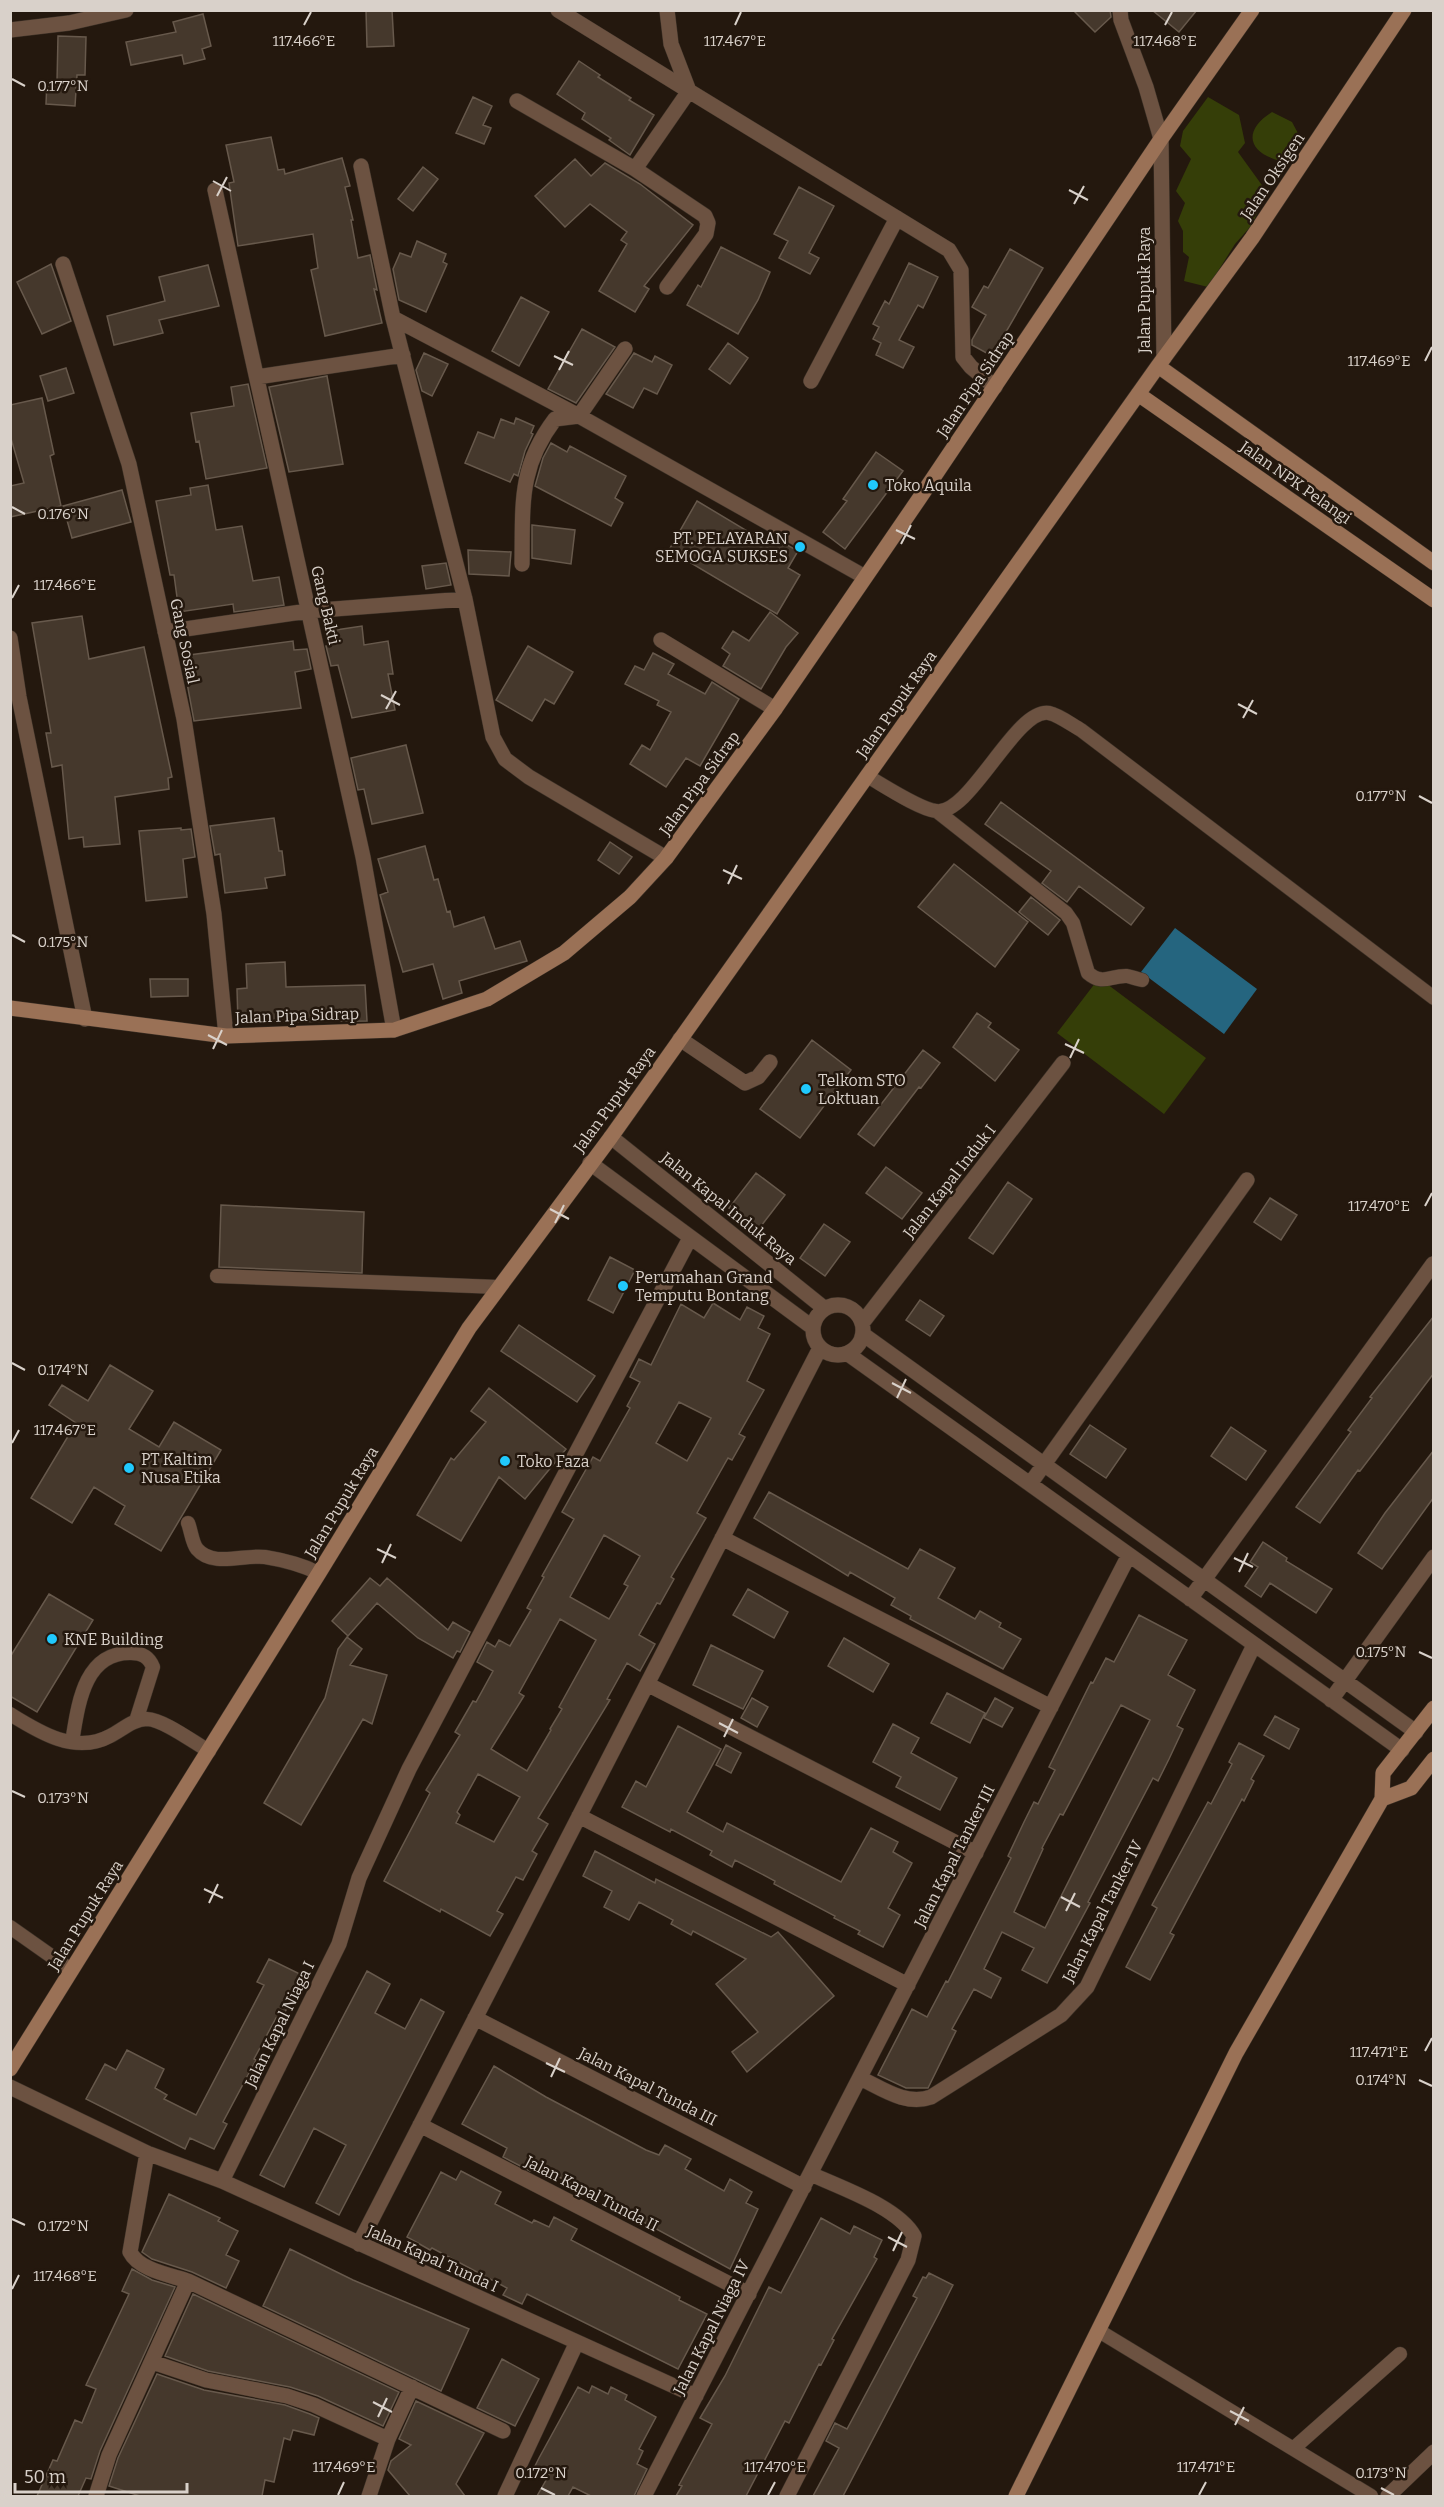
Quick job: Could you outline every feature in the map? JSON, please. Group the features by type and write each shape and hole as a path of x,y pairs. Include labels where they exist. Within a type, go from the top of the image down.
{"street":[{"path":"10,30 69,23 126,10"},
{"path":"558,10 949,250 956,258 961,270 963,357 971,367 995,387"},
{"path":"668,10 671,44 689,91"},
{"name":"Jalan Pupuk Raya","path":"10,2069 469,1328 610,1137 1161,362 1161,139 1146,87 1121,20 1120,10"},
{"path":"1161,139 1252,10"},
{"name":"Jalan Oksigen","path":"1161,362 1252,238 1404,10"},
{"path":"635,169 689,91"},
{"path":"517,101 635,169 705,216 708,223 706,234 667,286"},
{"name":"Jalan Pipa Sidrap","path":"10,1008 226,1036 394,1030 487,999 564,953 630,897 666,858 775,709 866,577 1161,139"},
{"path":"362,166 393,318 465,599 493,737 505,759 529,777 666,858"},
{"name":"Gang Bakti","path":"215,190 363,857 394,1030"},
{"path":"811,381 897,218"},
{"name":"Gang Sosial","path":"63,264 129,464 184,719 214,914 226,1036"},
{"path":"393,318 579,416 866,577"},
{"path":"579,416 625,349"},
{"path":"257,377 403,355"},
{"name":"Jalan NPK Pelangi","path":"1161,362 1434,563"},
{"name":"Jalan NPK Pelangi","path":"1138,394 1434,600"},
{"path":"522,564 523,500 528,469 539,440 555,418 579,416"},
{"path":"165,632 308,611 465,599"},
{"path":"10,638 21,709 85,1019"},
{"path":"661,640 775,709"},
{"path":"680,1038 745,1083 758,1077 770,1062"},
{"name":"Jalan Kapal Induk I","path":"864,1328 1064,1063"},
{"name":"Jalan Kapal Induk Raya","path":"610,1137 824,1308"},
{"path":"590,1163 812,1326"},
{"path":"1030,1484 1247,1180"},
{"name":"Jalan Kapal Niaga I","path":"222,2181 339,1944 359,1878 410,1769 690,1238"},
{"path":"1190,1599 1433,1264"},
{"path":"1402,1750 848,1354 833,1356 820,1348 814,1338 812,1326 824,1308 835,1304 847,1306 857,1312 864,1328 1044,1464 1416,1732"},
{"path":"848,1354 864,1328"},
{"path":"359,2244 820,1348"},
{"path":"722,1538 1051,1707"},
{"name":"Jalan Kapal Tanker III","path":"807,2180 1129,1556"},
{"path":"1331,1700 1434,1557"},
{"name":"Jalan Kapal Tanker IV","path":"860,2078 903,2098 920,2101 931,2097 1061,2015 1087,1988 1254,1645"},
{"path":"647,1684 976,1853"},
{"path":"1017,2496 1236,2053 1382,1799 1383,1773 1434,1708"},
{"path":"1382,1799 1411,1788 1434,1759"},
{"path":"579,1816 908,1985"},
{"name":"Jalan Kapal Tunda III","path":"475,2018 807,2180 890,2212 908,2226 914,2236 908,2260 788,2496"},
{"name":"Jalan Kapal Tunda I","path":"10,2087 150,2154 222,2181 696,2396"},
{"name":"Jalan Kapal Tunda II","path":"420,2125 748,2294"},
{"path":"150,2154 130,2252 134,2258 503,2431"},
{"name":"Jalan Kapal Niaga IV","path":"644,2496 807,2180"},
{"path":"96,2496 109,2455 188,2282"},
{"path":"505,2496 577,2342"},
{"path":"152,2361 206,2380 287,2396 314,2405 388,2439"},
{"path":"373,2494 388,2439 412,2387"},
{"path":"1388,2496 1434,2452"}],"lane":[{"path":"938,812 952,808 1036,713 1050,713 1081,730 1434,998"},
{"path":"867,776 938,812 1066,913 1076,932 1088,973 1094,978 1109,981 1127,976 1142,980"},
{"path":"217,1276 498,1287"},
{"path":"188,1523 197,1549 209,1557 235,1559 262,1557 301,1564 319,1573"},
{"path":"72,1742 81,1693 89,1677 100,1664 115,1656 130,1653 143,1655 150,1660 153,1667 136,1721"},
{"path":"10,1714 44,1735 72,1742 89,1743 107,1738 136,1721 157,1721 209,1751"},
{"path":"10,1927 71,1970"},
{"path":"1099,2331 1371,2496"},
{"path":"1294,2448 1400,2354"}],"green space":[{"path":"1208,97 1239,115 1245,143 1238,152 1264,188 1264,199 1251,226 1235,244 1208,287 1184,281 1189,257 1183,252 1183,231 1178,221 1185,203 1176,191 1191,159 1180,146 1183,131"},
{"path":"1272,112 1292,122 1301,139 1299,148 1281,161 1261,153 1253,141 1256,127"},
{"path":"1099,978 1206,1058 1164,1114 1057,1033"}],"water":[{"path":"1175,928 1257,989 1224,1034 1141,972"}],"building":[{"path":"366,10 392,10 394,46 367,47"},
{"path":"1073,10 1110,10 1111,17 1095,32"},
{"path":"1152,10 1197,10 1179,32"},
{"path":"203,14 211,46 202,49 205,59 184,64 182,55 131,65 126,42 176,32 173,22"},
{"path":"58,36 86,37 85,75 77,75 75,106 46,104 47,82 57,82"},
{"path":"579,61 600,75 598,77 631,98 629,100 654,115 630,155 609,140 611,138 582,119 585,113 557,94"},
{"path":"473,97 492,106 483,125 491,128 484,144 456,133"},
{"path":"271,137 278,170 284,169 285,174 342,158 350,186 345,187 353,220 351,220 358,258 370,255 377,290 374,289 382,323 325,336 311,270 318,268 313,234 238,246 229,183 234,182 226,145"},
{"path":"575,159 591,176 605,163 640,184 693,225 644,286 649,289 635,312 599,291 627,244 621,240 627,232 590,204 565,227 535,196"},
{"path":"423,167 438,179 413,211 398,199"},
{"path":"799,187 834,206 809,253 819,258 810,274 779,258 788,241 774,234"},
{"path":"417,241 446,254 443,262 447,264 426,312 399,300 393,269 400,253 411,257"},
{"path":"721,247 770,272 758,300 738,334 687,305 698,285 701,287"},
{"path":"1010,249 1043,268 992,356 972,345 972,340 986,315 972,307 984,286 988,288"},
{"path":"909,263 938,277 923,308 918,305 899,340 914,347 903,368 876,355 881,343 873,339 879,327 873,324 885,301 889,304"},
{"path":"51,264 71,321 42,334 17,282"},
{"path":"208,265 219,306 159,320 163,333 114,345 107,316 165,301 159,277"},
{"path":"521,297 549,312 519,366 492,351"},
{"path":"582,329 615,347 576,403 548,389"},
{"path":"728,343 748,358 730,384 709,369"},
{"path":"424,353 448,364 432,396 422,391 416,370"},
{"path":"634,353 652,362 655,356 672,365 657,394 644,388 633,408 606,394"},
{"path":"66,368 74,393 48,401 40,376"},
{"path":"327,376 343,464 289,472 269,387"},
{"path":"248,384 267,468 206,479 191,413 234,406 231,387"},
{"path":"42,398 54,454 50,456 61,506 10,517 10,486 24,483 10,435 10,405"},
{"path":"516,418 534,426 518,476 514,474 510,482 465,463 478,432 494,438 501,419 514,424"},
{"path":"551,443 567,452 570,446 626,476 615,498 623,503 611,526 535,486 543,458"},
{"name":"Toko Aquila","path":"876,452 903,471 845,549 823,532 847,501 843,499"},
{"path":"208,485 216,530 242,526 253,581 279,577 284,605 234,612 233,604 179,612 174,575 170,575 156,501 191,495 190,488"},
{"path":"122,490 131,522 72,538 63,506"},
{"path":"697,501 769,544 773,537 798,551 788,568 800,575 777,614 669,550"},
{"path":"532,525 575,530 571,564 532,558"},
{"path":"468,550 511,552 509,576 469,574"},
{"path":"446,563 451,585 426,589 422,566"},
{"path":"770,612 798,633 786,647 761,689 723,666 730,654 722,648 733,631 749,641"},
{"path":"82,616 89,659 144,647 172,777 168,778 169,789 115,797 120,844 84,847 83,837 69,839 62,765 52,767 46,733 51,733 32,623"},
{"path":"362,626 364,645 388,641 393,674 388,674 395,710 352,718 338,665 331,666 326,646 337,644 336,630"},
{"path":"293,641 294,650 307,649 311,669 295,672 301,708 194,721 182,656"},
{"path":"528,646 573,672 554,704 545,699 532,721 496,700"},
{"path":"653,653 674,664 668,674 705,694 712,682 739,699 700,766 686,758 666,787 630,764 642,745 650,750 671,712 657,705 659,701 625,684 635,666 644,670"},
{"path":"406,745 423,813 372,824 364,789 358,790 351,758"},
{"path":"1001,802 1144,908 1131,925 1079,886 1067,902 1042,883 1051,871 985,824"},
{"path":"274,818 285,875 265,878 267,888 225,893 220,854 215,855 210,826"},
{"path":"181,828 181,830 191,829 195,857 183,859 187,897 146,901 139,831"},
{"path":"610,842 632,857 619,874 598,860"},
{"path":"425,846 434,880 438,879 447,912 450,911 454,927 484,917 495,949 520,941 527,961 459,981 462,993 443,999 433,964 403,972 380,895 388,892 378,859"},
{"path":"954,864 1028,922 995,967 918,907"},
{"path":"1031,897 1060,920 1048,935 1019,912"},
{"path":"285,962 286,987 365,985 367,1021 238,1022 237,989 247,988 246,964"},
{"path":"150,979 188,979 188,996 151,997"},
{"path":"977,1013 991,1023 988,1027 1019,1050 995,1081 953,1047"},
{"name":"Telkom STO Loktuan","path":"812,1040 851,1070 800,1138 760,1109"},
{"path":"923,1050 940,1063 874,1146 858,1134"},
{"path":"886,1167 922,1193 902,1219 866,1193"},
{"path":"756,1173 785,1195 758,1230 729,1208"},
{"path":"1008,1182 1032,1199 993,1254 969,1238"},
{"path":"1270,1198 1297,1215 1281,1240 1254,1222"},
{"path":"221,1205 364,1212 362,1273 219,1267"},
{"path":"824,1224 850,1242 825,1276 800,1258"},
{"path":"610,1257 635,1270 613,1313 588,1300"},
{"path":"920,1300 944,1316 930,1336 906,1320"},
{"path":"713,1303 740,1320 747,1307 764,1316 758,1328 770,1334 747,1381 764,1390 739,1434 745,1437 732,1460 728,1458 697,1513 706,1518 671,1577 674,1579 660,1604 657,1603 639,1635 655,1644 640,1671 627,1663 607,1699 610,1700 538,1818 548,1824 532,1851 537,1854 523,1880 516,1877 497,1911 503,1914 490,1936 384,1881 430,1793 426,1790 460,1735 455,1732 473,1701 476,1702 493,1671 477,1662 487,1642 495,1647 499,1640 510,1646 531,1610 527,1608 544,1577 542,1576 574,1519 562,1512 593,1457 600,1461 630,1408 627,1406 640,1382 630,1377 639,1359 651,1365 681,1304 704,1318","holes":["679,1402 711,1418 687,1461 656,1443","604,1535 640,1556 624,1584 628,1586 609,1619 570,1597","560,1619 596,1640 559,1707 562,1709 551,1730 527,1771 491,1749 524,1696 519,1693","478,1774 520,1797 494,1842 456,1823 460,1815 457,1812"]},
{"path":"1434,1316 1434,1373 1360,1471 1358,1470 1320,1523 1296,1507 1351,1432 1348,1430 1372,1398 1370,1397"},
{"path":"519,1325 595,1376 577,1402 501,1351"},
{"name":"PT Kaltim Nusa Etika","path":"110,1365 153,1391 129,1429 159,1447 174,1422 221,1450 161,1551 115,1524 125,1506 94,1487 72,1523 31,1498 76,1423 49,1405 62,1385 88,1401"},
{"path":"489,1388 566,1449 525,1499 499,1477 461,1541 417,1515 451,1458 454,1460 486,1422 471,1411"},
{"path":"1090,1425 1126,1449 1106,1478 1070,1454"},
{"path":"1231,1427 1266,1451 1246,1480 1211,1456"},
{"path":"1434,1450 1434,1497 1382,1569 1358,1553 1385,1513"},
{"path":"769,1492 908,1569 920,1549 955,1568 938,1598 975,1619 980,1611 1001,1623 999,1627 1021,1639 1003,1669 910,1619 911,1616 891,1605 895,1598 850,1572 848,1576 754,1518"},
{"path":"1263,1542 1287,1558 1286,1561 1332,1589 1316,1613 1270,1583 1261,1597 1245,1586 1258,1567 1250,1562"},
{"path":"370,1578 380,1586 387,1578 448,1630 453,1622 470,1632 460,1652 457,1651 453,1658 418,1638 377,1603 348,1636 332,1621"},
{"path":"748,1589 788,1612 774,1638 733,1615"},
{"name":"KNE Building","path":"49,1594 93,1620 37,1712 10,1696 10,1657"},
{"path":"1139,1615 1187,1640 1168,1675 1195,1690 1177,1726 1183,1729 1158,1781 1153,1778 1047,1983 1022,1970 1034,1948 1002,1932 984,1969 1001,1978 991,1998 974,1989 952,2029 956,2031 928,2088 906,2088 878,2075 912,2009 927,2017 946,1981 948,1982 1011,1858 1008,1856 1034,1802 1038,1804 1055,1770 1049,1767 1091,1682 1093,1683 1106,1658 1114,1662","holes":["1121,1705 1150,1720 1045,1928 1014,1912 1042,1848 1060,1814 1063,1815"]},
{"path":"347,1637 362,1649 350,1665 387,1675 372,1724 363,1719 301,1825 264,1803 325,1698 338,1649"},
{"path":"844,1638 889,1664 873,1692 828,1666"},
{"path":"711,1645 763,1671 743,1709 693,1685"},
{"path":"947,1693 985,1713 970,1743 931,1723"},
{"path":"752,1698 768,1707 757,1727 741,1718"},
{"path":"995,1698 1013,1708 1002,1727 984,1718"},
{"path":"1275,1716 1299,1729 1289,1749 1264,1735"},
{"path":"893,1724 919,1738 911,1753 957,1778 940,1810 896,1787 901,1777 873,1762"},
{"path":"678,1726 721,1749 687,1812 723,1832 727,1823 841,1882 871,1828 898,1842 893,1852 912,1863 888,1908 900,1915 883,1947 858,1934 860,1931 834,1918 835,1916 774,1884 775,1881 735,1860 732,1867 710,1855 712,1851 622,1807 636,1781 646,1787"},
{"path":"1239,1743 1264,1756 1251,1779 1254,1781 1244,1801 1242,1799 1170,1933 1174,1935 1150,1980 1126,1967 1157,1908 1152,1905 1208,1802 1211,1804 1232,1764 1229,1762"},
{"path":"726,1745 741,1753 731,1773 716,1765"},
{"path":"595,1851 655,1883 656,1879 771,1937 778,1932 834,1996 747,2072 732,2052 758,2032 716,1984 746,1959 693,1931 691,1935 671,1924 673,1920 639,1902 629,1920 604,1907 612,1891 583,1876"},
{"path":"269,1959 300,1974 297,1980 300,1982 281,2020 276,2018 254,2059 256,2060 223,2122 227,2124 214,2149 190,2138 185,2149 86,2099 105,2064 116,2070 127,2050 164,2069 155,2088 167,2095 164,2099 196,2115 264,1985 257,1982"},
{"path":"367,1971 390,1984 375,2013 405,2029 421,1999 444,2012 339,2215 316,2203 346,2145 314,2128 284,2187 260,2175"},
{"path":"494,2066 546,2097 646,2150 659,2155 665,2145 691,2159 685,2169 724,2191 730,2179 752,2192 746,2203 758,2209 730,2269 612,2205 614,2201 582,2184 580,2188 534,2164 530,2171 503,2157 507,2148 462,2124"},
{"path":"461,2171 501,2192 495,2204 532,2223 534,2220 549,2227 554,2217 577,2229 571,2240 680,2297 679,2300 707,2314 678,2369 527,2294 522,2304 503,2295 507,2288 407,2237 441,2172 456,2180"},
{"path":"169,2194 220,2218 218,2221 238,2231 226,2255 239,2261 226,2288 192,2272 152,2259 142,2252"},
{"path":"821,2218 850,2234 854,2226 882,2240 874,2257 877,2259 832,2339 834,2340 789,2423 785,2421 746,2496 676,2496 682,2486 679,2485 712,2424 700,2418 725,2376 769,2287 781,2293"},
{"path":"290,2249 353,2280 469,2329 441,2391 263,2306"},
{"path":"132,2269 152,2280 175,2287 100,2451 91,2479 86,2478 78,2496 37,2496 53,2460 57,2461 75,2420 82,2423 96,2389 86,2385 129,2294 122,2291"},
{"path":"929,2273 953,2285 938,2315 843,2496 813,2496 839,2448 826,2441 835,2423 847,2429 917,2298 913,2296 923,2277 926,2278"},
{"path":"193,2294 399,2392 383,2426 318,2396 290,2387 208,2371 165,2356"},
{"path":"502,2359 539,2379 515,2426 477,2408"},
{"path":"157,2374 204,2390 285,2405 310,2414 319,2418 314,2435 293,2430 290,2440 284,2438 274,2482 265,2480 262,2496 140,2496 109,2486 118,2458"},
{"path":"592,2386 608,2394 611,2387 627,2395 625,2400 656,2417 639,2449 643,2451 637,2464 647,2469 634,2496 591,2496 573,2487 568,2496 537,2496 549,2475 534,2468 578,2387 589,2393"},
{"path":"416,2401 484,2433 456,2484 465,2496 410,2496 388,2470 391,2461 411,2445 399,2439"}],"place":[{"name":"Toko Aquila","path":"873,485"},
{"name":"PT. PELAYARAN SEMOGA SUKSES","path":"800,547"},
{"name":"Telkom STO Loktuan","path":"806,1089"},
{"name":"Perumahan Grand Temputu Bontang","path":"623,1286"},
{"name":"Toko Faza","path":"505,1461"},
{"name":"PT Kaltim Nusa Etika","path":"129,1468"},
{"name":"KNE Building","path":"52,1639"}]}
